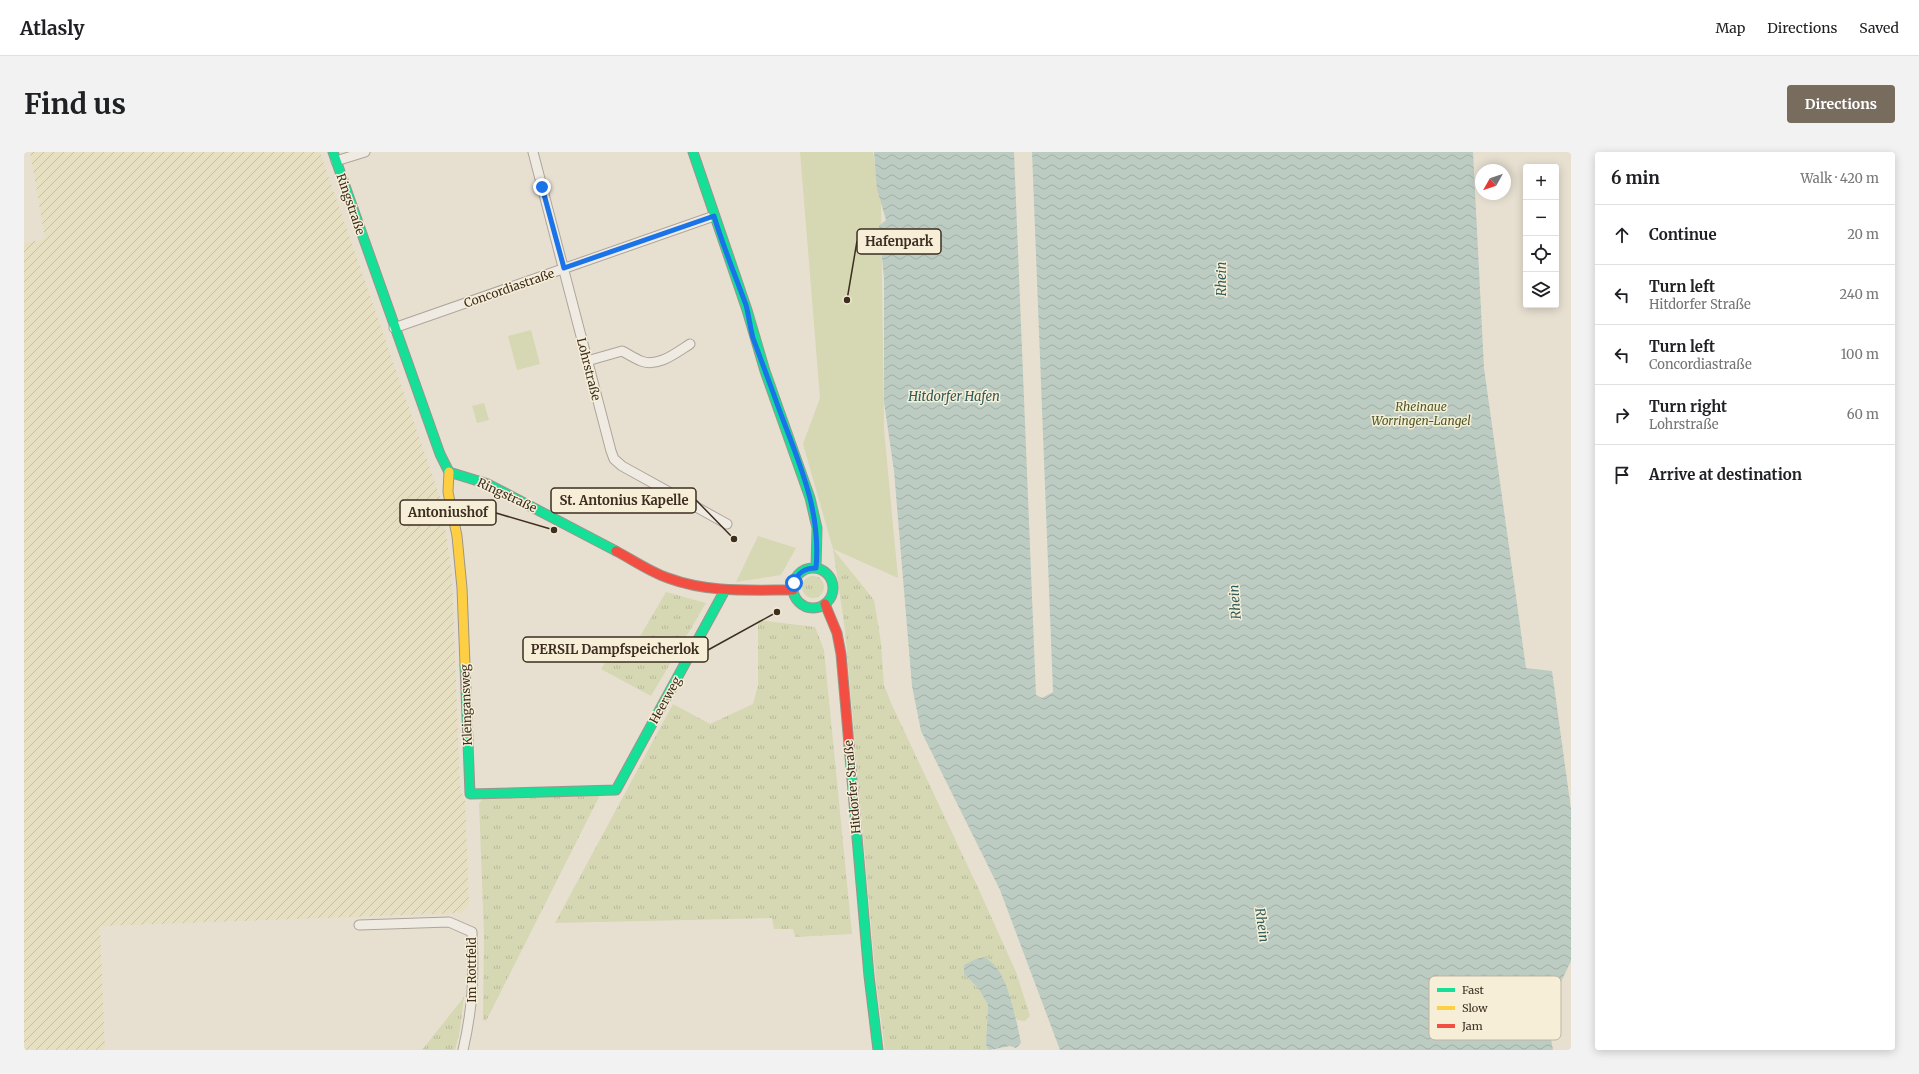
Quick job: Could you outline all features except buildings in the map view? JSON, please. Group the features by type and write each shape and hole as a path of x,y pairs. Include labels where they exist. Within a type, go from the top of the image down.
{"street":[{"name":"Ringstraße","path":"333,152 394,328 440,454 449,472 488,484 667,578 693,586 725,590 793,590"},
{"path":"336,161 365,152"},
{"name":"Lohrstraße","path":"533,152 614,459 622,466 643,479 727,524"},
{"path":"704,152 694,153 714,216 747,310 753,336 790,435 812,504 817,527 818,548 816,568"},
{"name":"Concordiastraße","path":"394,328 714,216"},
{"path":"587,361 622,351 643,362 655,362 668,358 690,344"},
{"name":"Kleingansweg","path":"449,472 448,492 457,536 462,588 470,794 616,790"},
{"path":"808,568 816,568 828,574 833,581 833,590 831,598 825,604 820,607 808,607 798,601 793,590 796,576 801,571 808,568"},
{"name":"Heerweg","path":"616,790 725,590"},
{"name":"Hitdorfer Straße","path":"825,604 838,633 841,654 869,972 878,1050"},
{"name":"Im Rottfeld","path":"359,924 449,922 472,932 474,982 470,1018 463,1050"}],"shaded area":[{"path":"30,152 320,152 441,500 452,575 460,791 465,800 469,905 462,913 100,926 105,1050 24,1050 24,243 45,239"}],"green space":[{"path":"800,152 873,152 881,203 884,429 898,578 833,549 803,444 820,398"},
{"path":"531,330 540,364 517,370 508,336"},
{"path":"484,403 489,420 477,423 472,406"},
{"path":"758,536 796,548 781,575 736,582"},
{"path":"833,549 874,600 881,643 884,685 1016,972 1030,1016 1025,1021 1017,1020 1009,994 997,968 986,957 964,974 978,988 988,1005 986,1045 989,1050 885,1050 876,982 845,630"},
{"path":"813,576 821,579 824,587 821,595 813,598 805,595 802,587 805,579"},
{"path":"666,592 706,603 651,696 601,669 614,648 629,655"},
{"path":"758,620 815,627 824,650 852,934 795,937 793,929 774,929 772,918 555,923 673,704 710,724 753,704 758,685"},
{"path":"600,795 486,1021 483,1020 484,934 479,804 482,799"},
{"path":"464,997 460,1030 455,1050 422,1050"}],"water":[{"path":"874,152 1014,152 1036,695 1042,698 1053,692 1032,152 1473,152 1484,368 1526,668 1552,671 1571,809 1571,961 1561,982 1561,976 1429,976 1429,1040 1551,1040 1553,1050 1060,1050 1000,890 921,731 912,686 894,471 884,402 884,278 879,226 886,220 877,189"},
{"path":"985,957 997,968 1009,993 1021,1043 1016,1048 1010,1046 989,1050 986,1045 988,1005 978,988 964,974 964,965 976,959"}],"traffic: fast":[{"path":"333,152 440,454 449,472 488,484 616,551"},
{"path":"693,152 747,310 765,371 810,498 817,528 816,568"},
{"path":"817,568 824,571 830,577 833,588 832,596 824,605 817,608 809,608 802,605 794,596 793,584 796,577 805,569 817,568"},
{"path":"465,665 470,794 616,790 725,590"},
{"path":"849,745 869,976 878,1050"}],"traffic: slow":[{"path":"449,472 448,492 457,536 462,588 465,665"}],"traffic: jam":[{"path":"616,551 655,573 683,583 730,590 793,590"},
{"path":"825,604 837,633 841,654 849,745"}],"place":[{"name":"Hafenpark","path":"847,300"},
{"name":"Antoniushof","path":"554,530"},
{"name":"St. Antonius Kapelle","path":"734,539"},
{"name":"PERSIL Dampfspeicherlok","path":"777,612"}],"route":[{"path":"542,187 564,268 714,216 747,310 753,336 790,435 812,504 817,527 818,548 816,568 808,568 801,571 796,576 794,583"}],"water label":[{"name":"Rhein","path":"1221,279"},
{"name":"Hitdorfer Hafen","path":"954,396"},
{"name":"Rhein","path":"1235,602"},
{"name":"Rhein","path":"1262,925"}],"park label":[{"name":"Rheinaue Worringen-Langel","path":"1421,413"}]}
